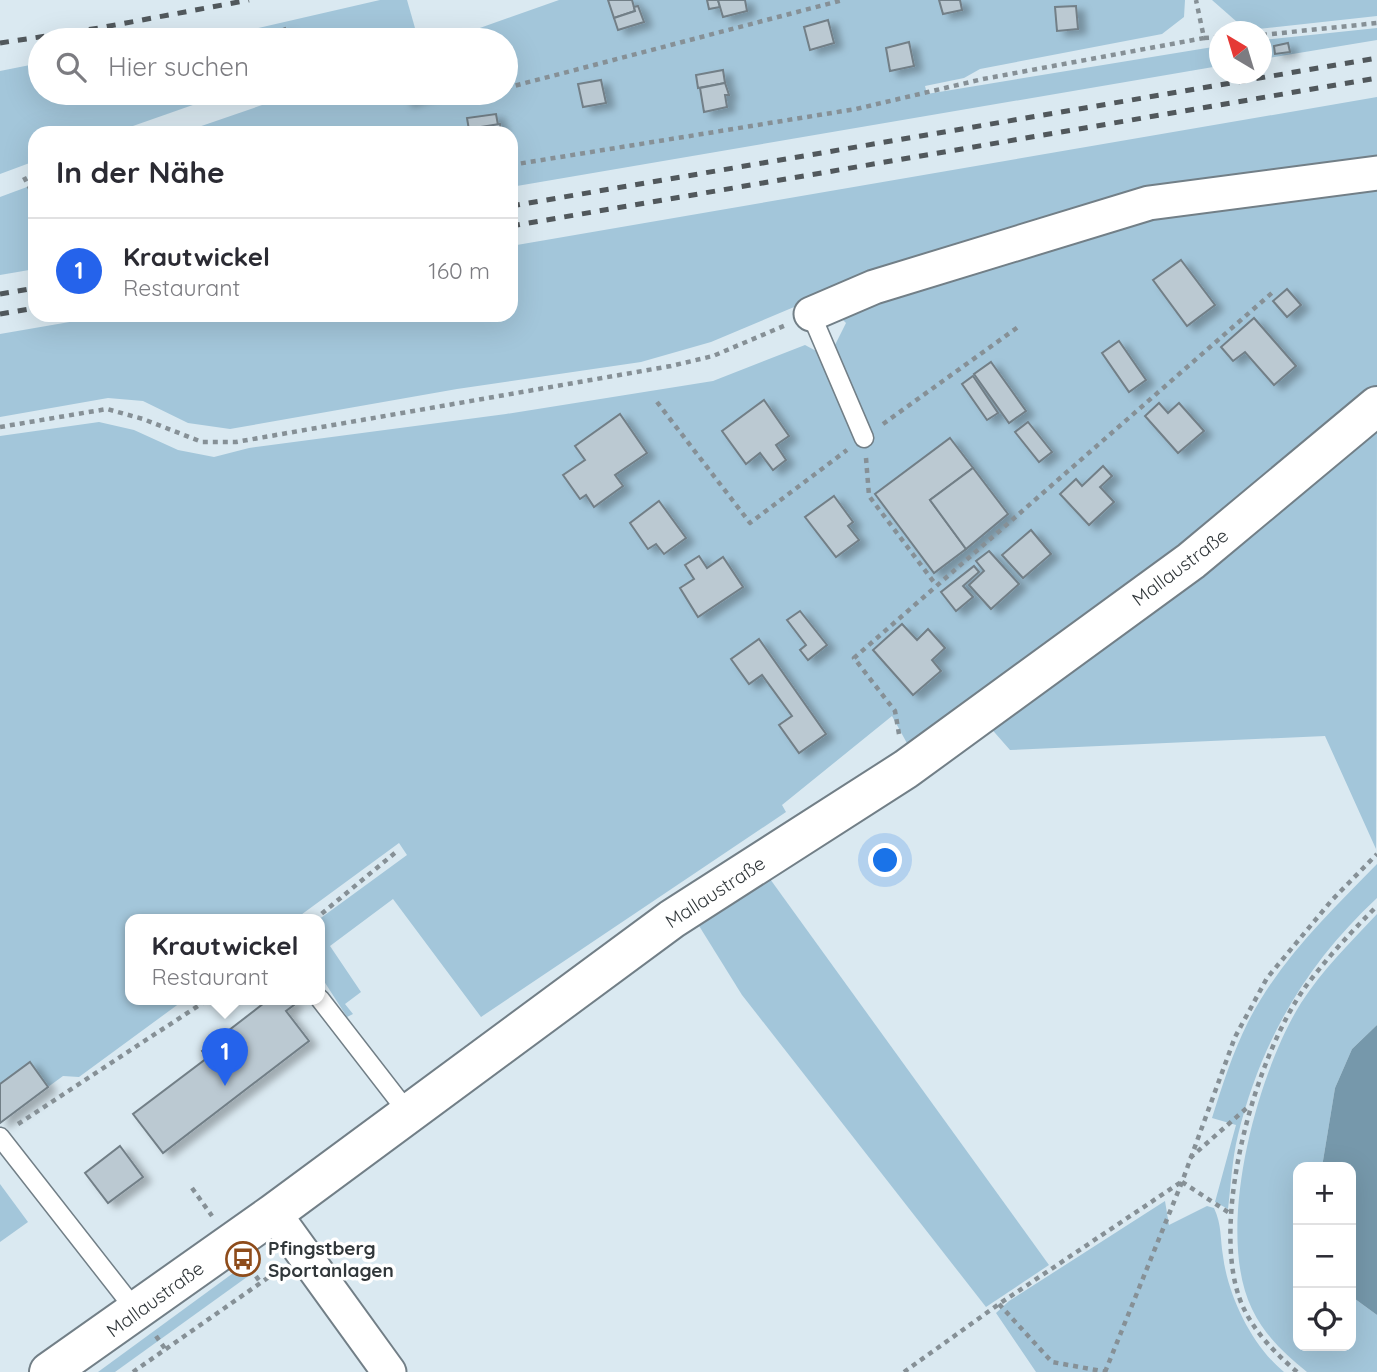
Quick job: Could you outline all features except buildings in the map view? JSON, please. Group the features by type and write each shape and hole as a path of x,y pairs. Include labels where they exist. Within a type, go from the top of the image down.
{"street":[{"path":"811,314 874,287 1149,203 1377,173"},
{"name":"Mallaustraße","path":"49,1372 274,1213 671,919 906,769 1191,561 1377,406"},
{"path":"274,1213 389,1372"}],"lane":[{"path":"811,314 864,438"},
{"path":"325,1005 409,1114"},
{"path":"6,1133 137,1312"}],"path":[{"path":"518,85 843,0"},
{"path":"1196,0 1204,38"},
{"path":"1272,34 1377,23"},
{"path":"518,164 856,109 983,79 1209,38"},
{"path":"24,177 28,185"},
{"path":"906,769 895,711 854,658 1273,292"},
{"path":"0,427 107,409 143,419 202,442 236,442 671,366 713,356 811,314"},
{"path":"657,402 750,523 1018,327"},
{"path":"864,438 869,496 936,585"},
{"path":"999,1304 1052,1362 1106,1372 1182,1182 1235,1037 1267,978 1332,900 1376,855 1377,848"},
{"path":"321,914 396,852"},
{"path":"1297,1372 1267,1346 1239,1297 1231,1249 1231,1214 1250,1106 1266,1061 1305,988 1377,906"},
{"path":"6,1133 198,1005"},
{"path":"1189,1159 1250,1106"},
{"path":"1182,1182 1231,1214"},
{"path":"904,1372 999,1304 1182,1182"},
{"path":"133,1372 303,1254"}],"shaded area":[{"path":"380,0 407,0 415,28 258,28"},
{"path":"559,0 1185,0 1184,17 1162,34 980,69 964,78 925,86 927,94 1209,48 1209,68 518,186 518,126 201,126 262,105 518,105 518,28 480,28"},
{"path":"1212,0 1377,0 1377,16 1272,27 1272,21 1236,21"},
{"path":"1377,28 1377,40 1272,57 1272,39"},
{"path":"28,65 28,105 193,105 133,126 28,126 28,164 0,174 0,71"},
{"path":"1377,97 1377,160 806,302 711,342 641,362 457,389 230,429 188,423 143,401 108,398 0,417 0,334 69,322 518,322 518,245"},
{"path":"1377,182 1377,392 1321,443 908,745 892,716 782,805 786,812 481,1017 393,899 330,946 361,992 345,1004 353,1014 347,1017 325,983 325,915 407,855 399,843 302,914 125,914 125,1005 177,1005 79,1077 63,1076 48,1087 30,1062 0,1084 0,436 99,422 134,430 178,450 214,457 249,448 506,414 713,381 805,345 820,353 834,347 846,323 842,319 859,304 1084,229"},
{"path":"28,187 28,270 0,275 0,197"},
{"path":"1377,424 1376,849 1325,736 1010,750 988,725"},
{"path":"1377,864 1377,898 1352,923 1308,977 1273,1036 1259,1068 1236,1144 1228,1209 1215,1202 1236,1125 1212,1118 1237,1045 1261,1000 1290,958"},
{"path":"765,872 1049,1265 986,1307 742,995 696,921"},
{"path":"1377,914 1377,1025 1352,1049 1335,1088 1323,1162 1293,1162 1293,1351 1356,1351 1356,1300 1377,1315 1377,1372 1307,1372 1283,1351 1263,1328 1252,1309 1241,1276 1237,1238 1239,1196 1256,1110 1269,1069 1285,1033 1301,1003 1327,968"},
{"path":"1377,1025 1377,1315 1356,1300 1356,1162 1323,1162 1335,1088 1352,1049"},
{"path":"0,1184 28,1222 0,1242"},
{"path":"1165,1201 1169,1225 1207,1206 1214,1208 1220,1226 1226,1271 1236,1303 1262,1349 1284,1372 1036,1372 996,1313 1009,1301"},
{"path":"251,1260 258,1269 115,1372 98,1372"}],"railway":[{"path":"99,28 249,0"},
{"path":"0,43 28,39"},
{"path":"518,205 1377,58"},
{"path":"518,225 1377,78"},
{"path":"0,294 28,289"},
{"path":"0,314 28,309"}],"place":[{"name":"Krautwickel","path":"225,1086"},
{"name":"Pfingstberg Sportanlagen","path":"243,1259"}]}
